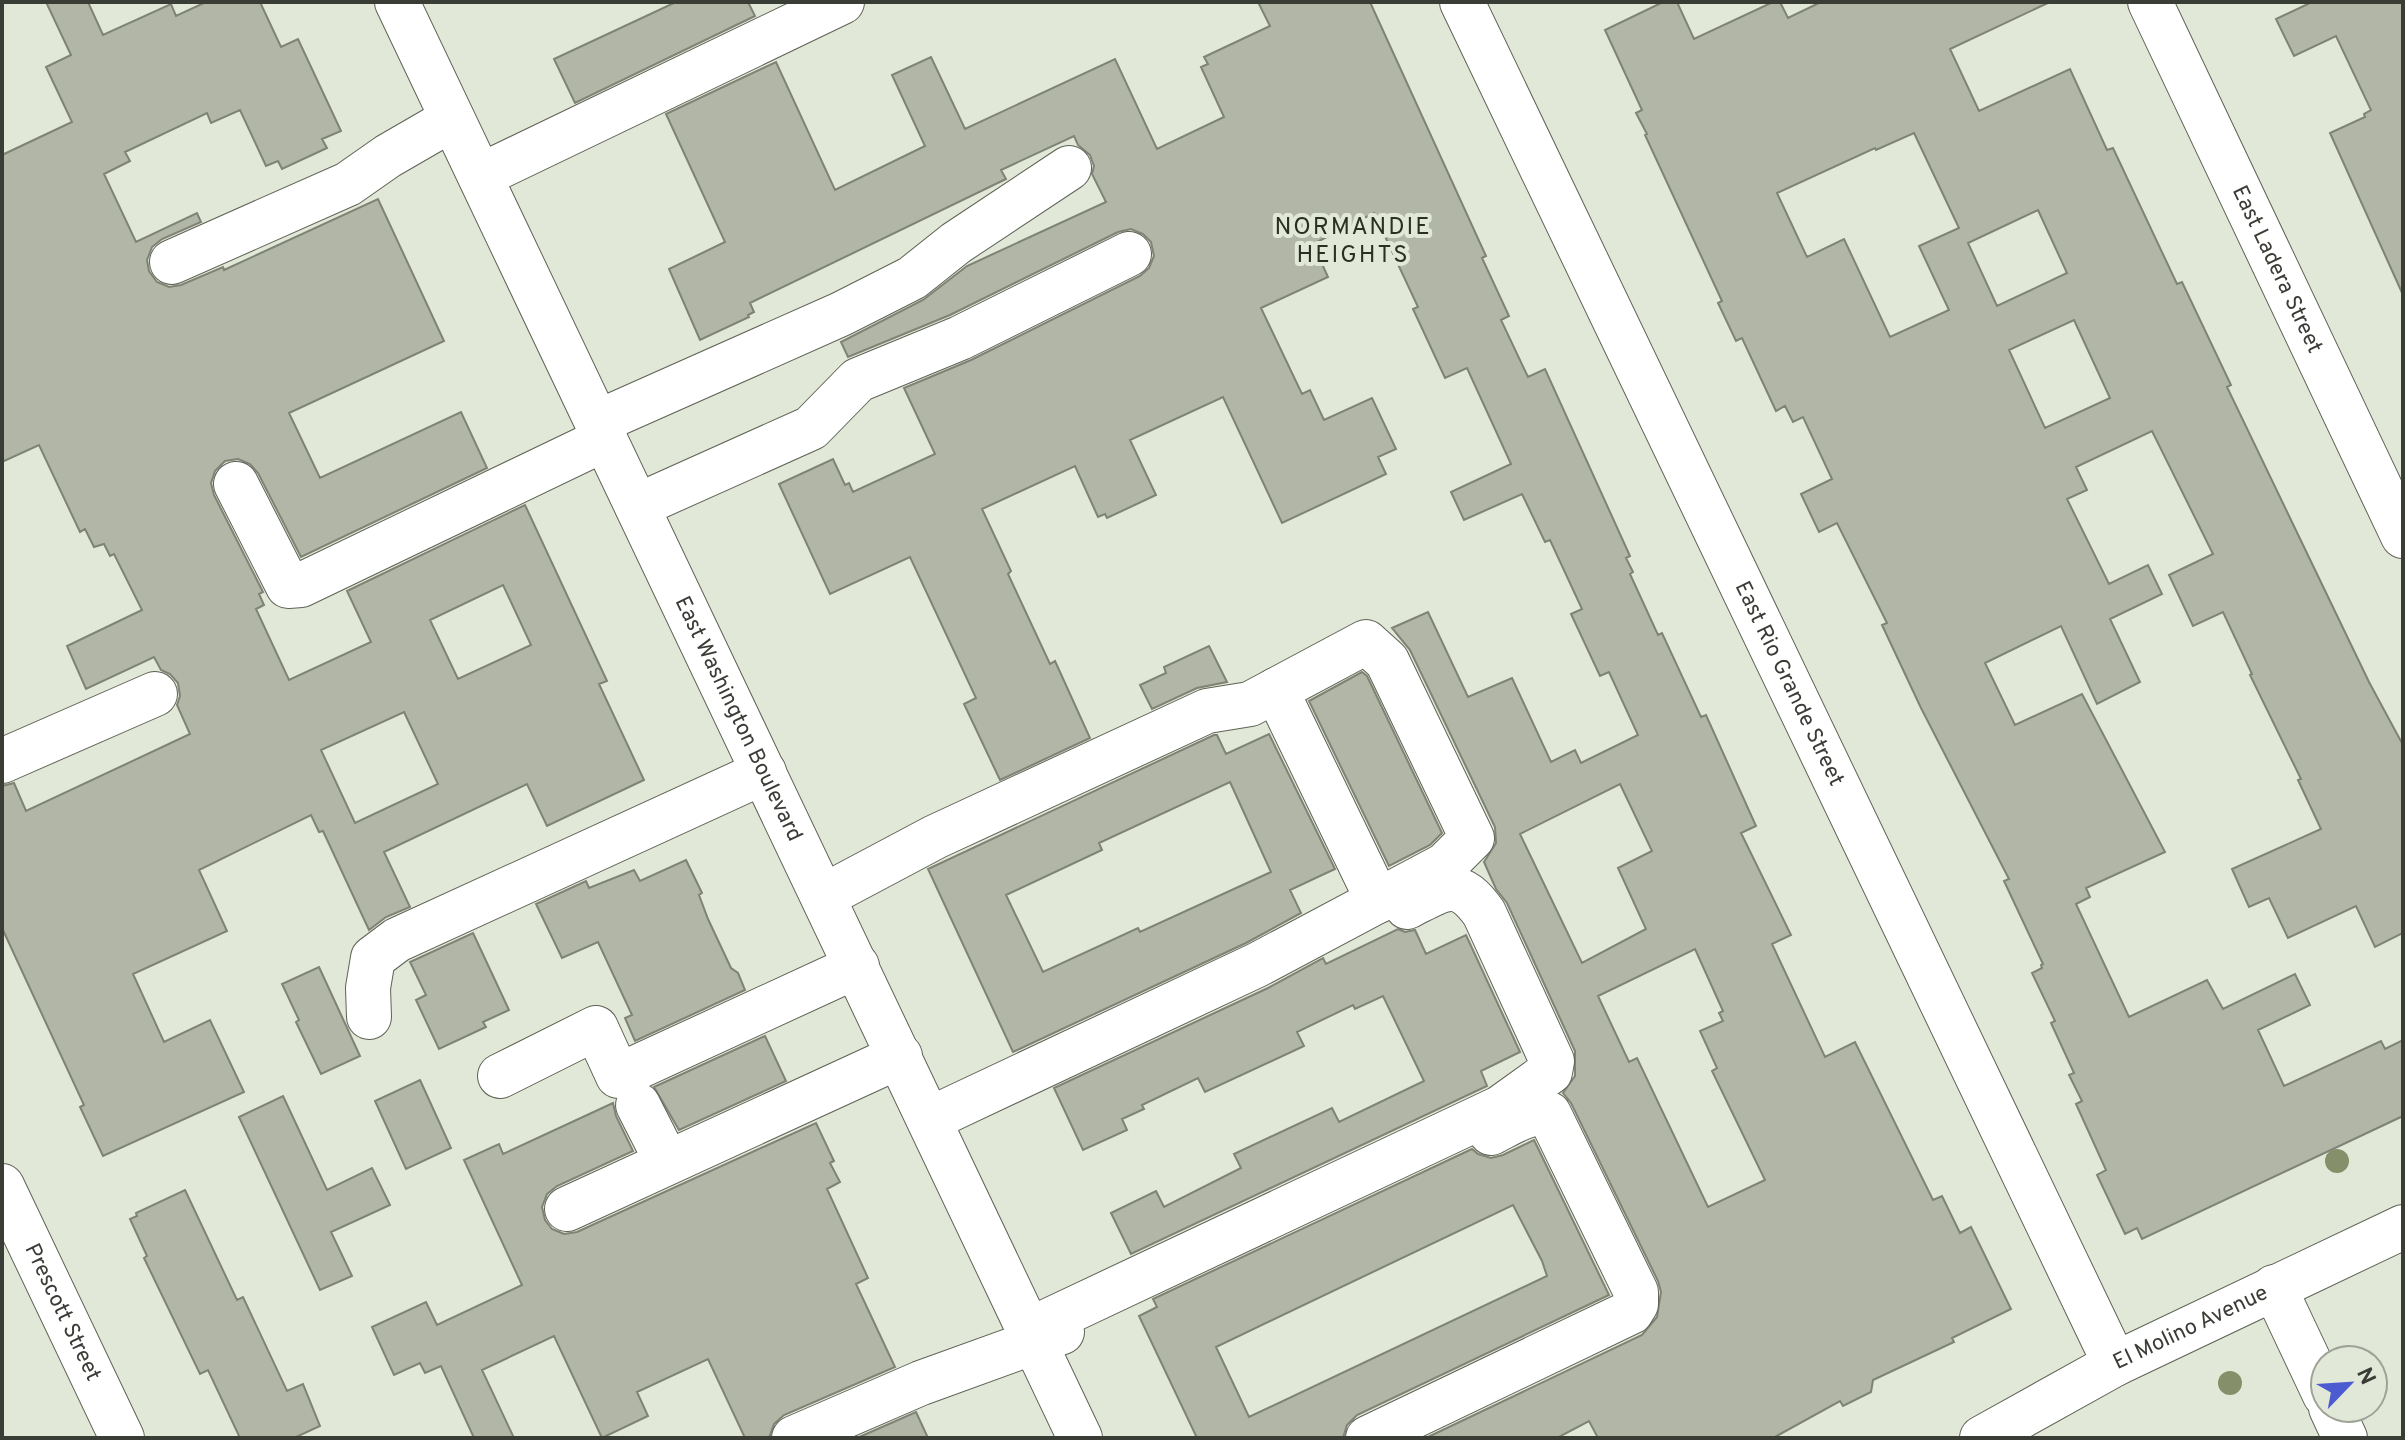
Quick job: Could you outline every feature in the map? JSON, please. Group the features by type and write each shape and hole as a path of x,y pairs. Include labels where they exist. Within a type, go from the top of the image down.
{"street":[{"name":"East Washington Boulevard","path":"397,2 1080,1438"},
{"path":"480,176 842,2"},
{"name":"East Rio Grande Street","path":"1462,2 2115,1364"},
{"name":"East Ladera Street","path":"2150,2 2403,536"},
{"path":"172,262 348,184 388,156 452,119"},
{"path":"236,484 288,586 301,585 605,439 912,278 956,243 1069,168"},
{"path":"637,506 811,428 858,380 960,338 1129,254"},
{"path":"283,612 525,495 605,439"},
{"path":"824,896 935,837 1207,711 1250,704 1366,642 1387,661 1472,838 1445,865 1257,965 934,1128"},
{"path":"1276,690 1378,901"},
{"path":"2,761 155,694"},
{"path":"369,1017 368,988 373,958 397,940 764,772"},
{"path":"794,1438 1032,1336 1500,1108 1550,1072 1552,1061 1484,913 1471,895 1457,889 1442,890 934,1128"},
{"path":"500,1076 596,1028 618,1076 857,966"},
{"path":"567,1209 900,1056"},
{"path":"638,1105 667,1162"},
{"path":"1032,1336 1123,1310 1520,1119 1542,1112 1549,1114 1636,1292 1636,1304 1631,1312 1368,1438"},
{"name":"Prescott Street","path":"2,1186 122,1438"},
{"name":"El Molino Avenue","path":"1982,1438 2115,1364 2403,1227"},
{"path":"2274,1287 2309,1361"}],"building":[{"path":"46,2 88,2 103,35 171,4 176,16 206,2 260,2 281,47 298,39 341,131 322,139 327,148 282,169 278,161 266,166 240,110 211,123 207,113 125,152 130,161 104,174 136,242 197,213 201,222 162,239 152,247 147,260 149,271 157,282 169,287 181,285 223,267 224,270 378,199 444,341 289,413 320,478 461,412 487,468 301,557 258,473 250,464 238,459 225,461 215,471 211,483 214,495 263,592 259,594 264,605 256,609 289,680 371,642 347,591 525,505 607,681 599,684 644,780 547,826 527,784 384,852 410,907 386,917 369,930 323,831 319,832 311,815 199,870 227,931 133,974 164,1042 210,1020 244,1092 103,1156 80,1107 84,1105 2,928 2,786 14,783 26,811 190,734 177,705 180,696 178,683 161,670 154,657 86,689 67,646 142,610 114,554 110,556 104,544 94,547 85,529 80,532 39,445 2,462 2,155 72,122 46,67 71,55","holes":["503,585 531,645 458,679 430,620","404,712 438,784 355,823 321,750"]},
{"path":"676,2 748,2 755,16 575,103 554,59"},
{"path":"1258,2 1370,2 1486,256 1482,258 1509,316 1501,320 1528,377 1545,369 1630,556 1626,558 1633,572 1630,574 1658,635 1662,633 1701,717 1706,715 1756,826 1741,833 1791,935 1772,944 1825,1057 1855,1042 1933,1200 1942,1196 1960,1233 1971,1227 2011,1309 1952,1338 1954,1342 1873,1380 1871,1392 1843,1406 1840,1401 1773,1438 1598,1438 1589,1421 1557,1438 1428,1437 1642,1335 1657,1317 1661,1292 1571,1103 1563,1093 1575,1076 1575,1051 1507,903 1496,889 1484,862 1496,843 1495,827 1410,650 1392,628 1428,612 1468,697 1512,678 1551,762 1575,750 1581,763 1638,735 1609,672 1600,676 1571,614 1582,609 1550,540 1545,542 1522,494 1464,520 1451,492 1511,464 1467,368 1445,378 1413,309 1418,307 1374,213 1313,244 1328,277 1261,308 1302,394 1310,390 1324,420 1372,398 1396,449 1378,457 1386,474 1282,523 1223,397 1130,440 1156,495 1107,518 1105,514 1098,517 1075,466 982,509 1050,664 1055,661 1090,738 1000,780 964,704 976,698 910,557 830,594 779,484 833,459 845,485 849,483 853,492 935,454 904,388 971,360 1140,276 1149,268 1154,256 1151,242 1131,229 1118,232 950,315 848,357 841,342 923,300 967,266 1106,202 1092,174 1094,166 1090,155 1078,145 1074,136 1001,170 1006,179 750,303 754,312 749,317 700,340 669,269 725,242 666,114 776,62 835,190 925,146 892,75 931,57 965,129 1115,59 1157,149 1224,117 1201,67 1208,64 1204,57 1270,26","holes":["1620,784 1652,851 1618,868 1646,929 1582,963 1520,834","1695,949 1723,1011 1719,1013 1723,1021 1700,1031 1717,1068 1712,1071 1765,1180 1708,1207 1637,1058 1629,1062 1598,996"]},
{"path":"1663,2 1677,2 1694,39 1773,2 1780,2 1788,18 1821,2 2050,2 1950,49 1979,111 2070,69 2107,150 2113,148 2177,284 2182,282 2231,385 2227,387 2369,682 2403,745 2403,933 2375,947 2356,906 2288,938 2269,898 2249,907 2232,869 2321,829 2223,612 2193,626 2169,575 2213,554 2152,431 2076,467 2087,490 2067,499 2109,584 2148,565 2162,594 2110,619 2140,682 2097,704 2061,626 1985,663 2015,725 2082,694 2165,852 2086,888 2090,897 2076,904 2129,1017 2207,980 2223,1009 2295,974 2310,1005 2258,1030 2284,1086 2381,1041 2385,1049 2403,1040 2403,1116 2142,1239 2137,1228 2125,1234 2097,1175 2106,1170 2076,1104 2082,1101 2069,1075 2074,1073 2051,1023 2055,1021 2032,973 2042,968 2043,964 2004,881 2009,879 1921,708 1882,625 1887,623 1837,523 1819,532 1801,494 1832,479 1803,417 1793,422 1785,406 1776,411 1742,338 1736,341 1718,303 1722,301 1645,135 1636,113 1642,110 1605,30","holes":["1914,133 1959,228 1919,246 1949,310 1890,337 1844,239 1807,257 1777,193","2038,210 2067,273 1997,306 1968,243","2074,320 2110,398 2045,428 2009,350"]},
{"path":"2312,2 2403,2 2403,295 2330,133 2365,117 2364,114 2371,110 2336,36 2294,56 2276,19"},
{"path":"1209,646 1227,682 1197,688 1152,709 1140,685 1166,673 1164,667"},
{"path":"1362,672 1367,676 1442,833 1430,845 1389,866 1309,701"},
{"path":"1269,734 1335,869 1290,890 1301,913 1246,943 1013,1052 928,869 1214,735 1217,735 1226,754","holes":["1230,782 1271,872 1043,972 1006,895 1102,850 1099,843"]},
{"path":"686,860 702,893 699,895 708,919 745,990 635,1041 625,1018 632,1015 598,942 562,958 536,904 586,881 589,888 634,870 640,881"},
{"path":"1398,929 1405,932 1415,930 1426,954 1466,935 1520,1052 1481,1071 1487,1086 1131,1254 1111,1213 1156,1191 1164,1207 1241,1168 1234,1154 1332,1108 1339,1122 1424,1081 1383,996 1355,1009 1353,1005 1297,1032 1304,1046 1205,1092 1198,1078 1142,1105 1144,1109 1122,1119 1127,1130 1083,1150 1054,1088 1268,988 1323,958 1326,964"},
{"path":"473,933 509,1010 483,1022 486,1027 439,1049 416,1000 426,995 410,962"},
{"path":"319,967 360,1056 321,1074 282,984"},
{"path":"765,1036 786,1081 679,1130 654,1087"},
{"path":"420,1080 451,1148 406,1169 375,1101"},
{"path":"283,1096 327,1190 372,1168 390,1205 331,1232 352,1276 320,1290 239,1117"},
{"path":"613,1103 633,1151 557,1186 547,1194 542,1207 545,1220 552,1229 564,1234 577,1232 816,1123 840,1182 827,1189 868,1278 856,1284 895,1367 784,1415 774,1424 769,1438 745,1438 708,1359 637,1392 648,1416 602,1438 554,1336 482,1370 514,1438 474,1438 441,1366 425,1373 420,1363 394,1375 372,1327 426,1302 437,1325 522,1285 464,1160 499,1144 503,1154"},
{"path":"1534,1140 1609,1295 1357,1415 1347,1425 1343,1438 1197,1438 1139,1316 1157,1307 1153,1299 1472,1149 1491,1158","holes":["1513,1205 1547,1276 1249,1417 1216,1347"]},
{"path":"185,1190 237,1300 243,1297 287,1391 303,1384 320,1426 294,1438 240,1438 208,1370 200,1374 144,1258 147,1256 130,1219 137,1216 136,1213"},
{"path":"916,1412 928,1438 857,1438"}],"district":[{"name":"NORMANDIE HEIGHTS","path":"1353,242"}]}
